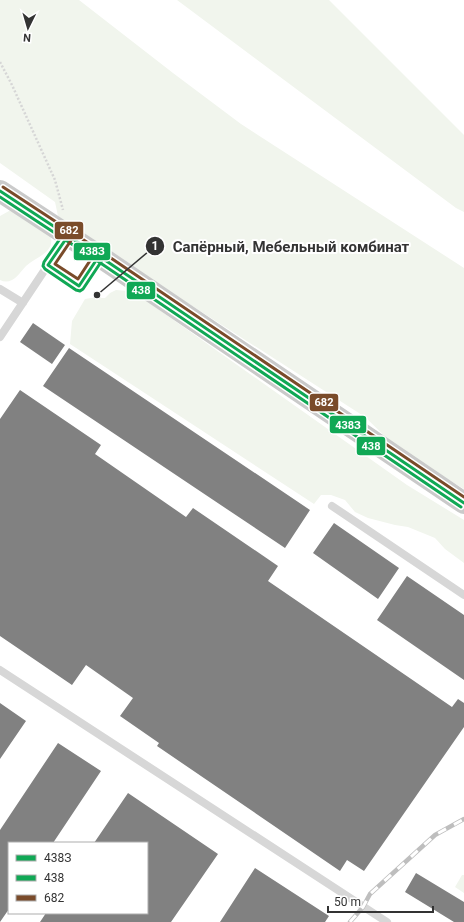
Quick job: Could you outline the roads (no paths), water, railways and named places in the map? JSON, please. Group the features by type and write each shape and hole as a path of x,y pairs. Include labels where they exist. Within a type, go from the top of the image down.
{"main road":[{"path":"0,191 99,256 464,503"}],"lane":[{"path":"0,337 68,236"},
{"path":"48,265 79,286 99,256"},
{"path":"0,288 23,304"},
{"path":"332,506 464,595"},
{"path":"0,670 386,922"}],"railway":[{"path":"350,922 363,907 370,894 435,835 464,819"}],"place":[{"name":"Сапёрный, Мебельный комбинат","path":"97,295"}]}
